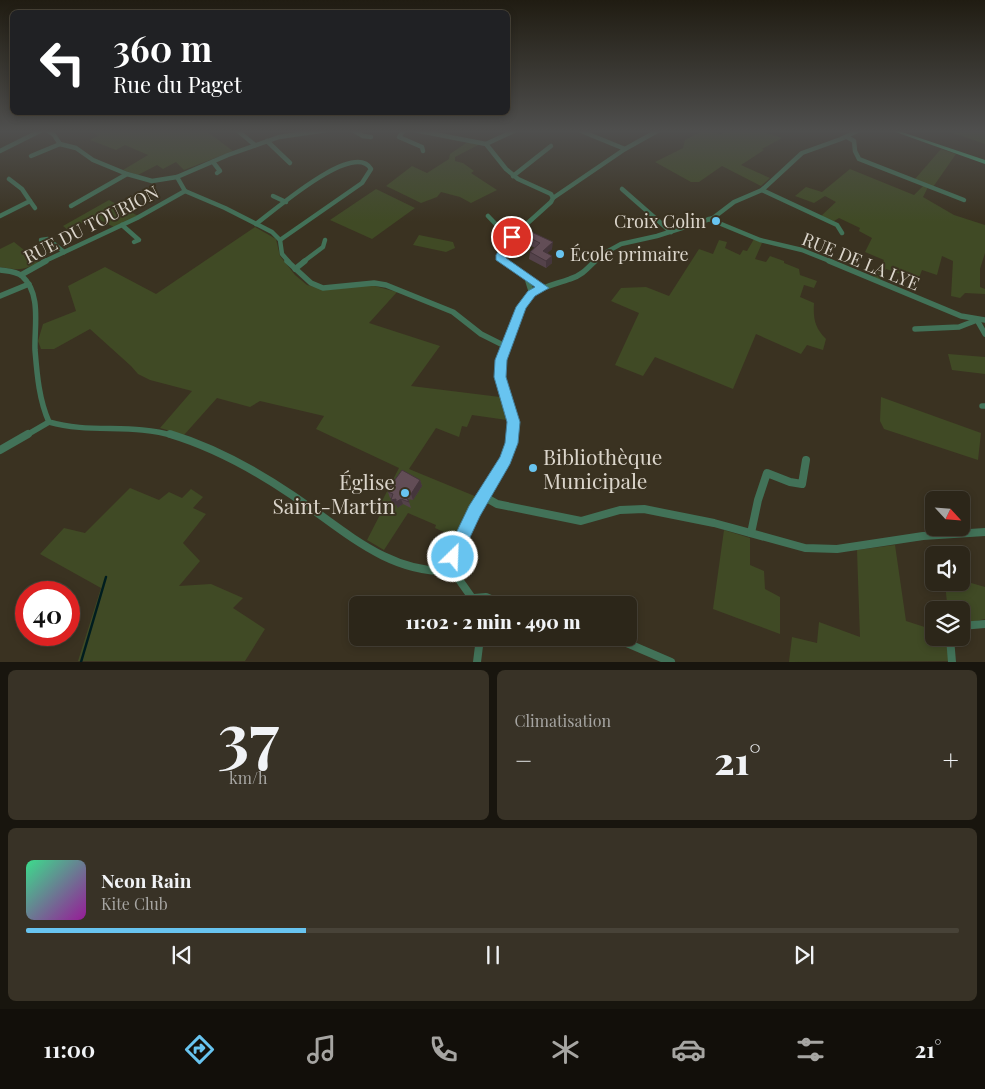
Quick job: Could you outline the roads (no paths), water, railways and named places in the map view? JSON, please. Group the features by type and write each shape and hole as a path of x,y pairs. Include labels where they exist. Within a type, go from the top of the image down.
{"street":[{"path":"95,161 127,174 152,181 177,176 212,162 220,171 217,173"},
{"path":"256,224 334,169 351,161 364,161 370,165 371,169 362,184 280,240"},
{"path":"500,161 513,176 543,190 553,198"},
{"path":"513,176 533,161"},
{"path":"543,288 501,260 501,255 510,239 551,202 553,198 608,161"},
{"path":"472,596 454,572 452,564 455,551 483,496 505,460 514,432 500,377 501,360 505,346 521,307 532,294 583,273 601,255 621,244 671,232 716,216 734,202 762,190 793,161"},
{"path":"864,161 964,200"},
{"path":"71,206 127,174"},
{"name":"RUE DU TOURION","path":"21,275 64,252 122,225 184,191 177,176"},
{"path":"9,179 22,188 35,208"},
{"path":"622,189 671,232"},
{"path":"762,190 837,225 842,234"},
{"path":"184,191 225,208 272,232 280,240 282,254 311,283 323,288 374,283 386,285 453,312 481,334 505,346"},
{"path":"273,196 286,202"},
{"path":"0,216 30,201"},
{"path":"488,216 510,239"},
{"name":"RUE DE LA LYE","path":"716,216 726,225"},
{"name":"RUE DE LA LYE","path":"709,219 760,240 802,250 938,308 977,320 985,320"},
{"path":"122,225 139,240 134,242"},
{"path":"41,240 48,240 64,252"},
{"path":"295,269 323,247 325,240"},
{"path":"0,270 21,275 29,284 34,297 35,341 44,409 49,422 62,427 93,431 150,430 185,439 236,462 291,494 358,541 390,560 421,572 443,574 454,572"},
{"path":"527,278 532,294"},
{"path":"0,296 29,284"},
{"path":"915,329 959,327 977,320 985,334"},
{"path":"0,450 49,422"},
{"path":"750,533 767,473 790,482 802,484 806,460"},
{"path":"483,496 497,504 581,521 620,510 644,509 714,523 805,548 837,549 922,536 985,532"},
{"path":"970,625 985,624"},
{"path":"477,662 479,646"},
{"path":"633,646 670,662"},
{"path":"951,646 952,662"}],"waterway":[{"path":"81,662 106,577"}],"place":[{"name":"Croix Colin","path":"716,221"},
{"name":"École primaire","path":"560,254"},
{"name":"Bibliothèque Municipale","path":"533,468"},
{"name":"Église Saint-Martin","path":"405,493"}]}
